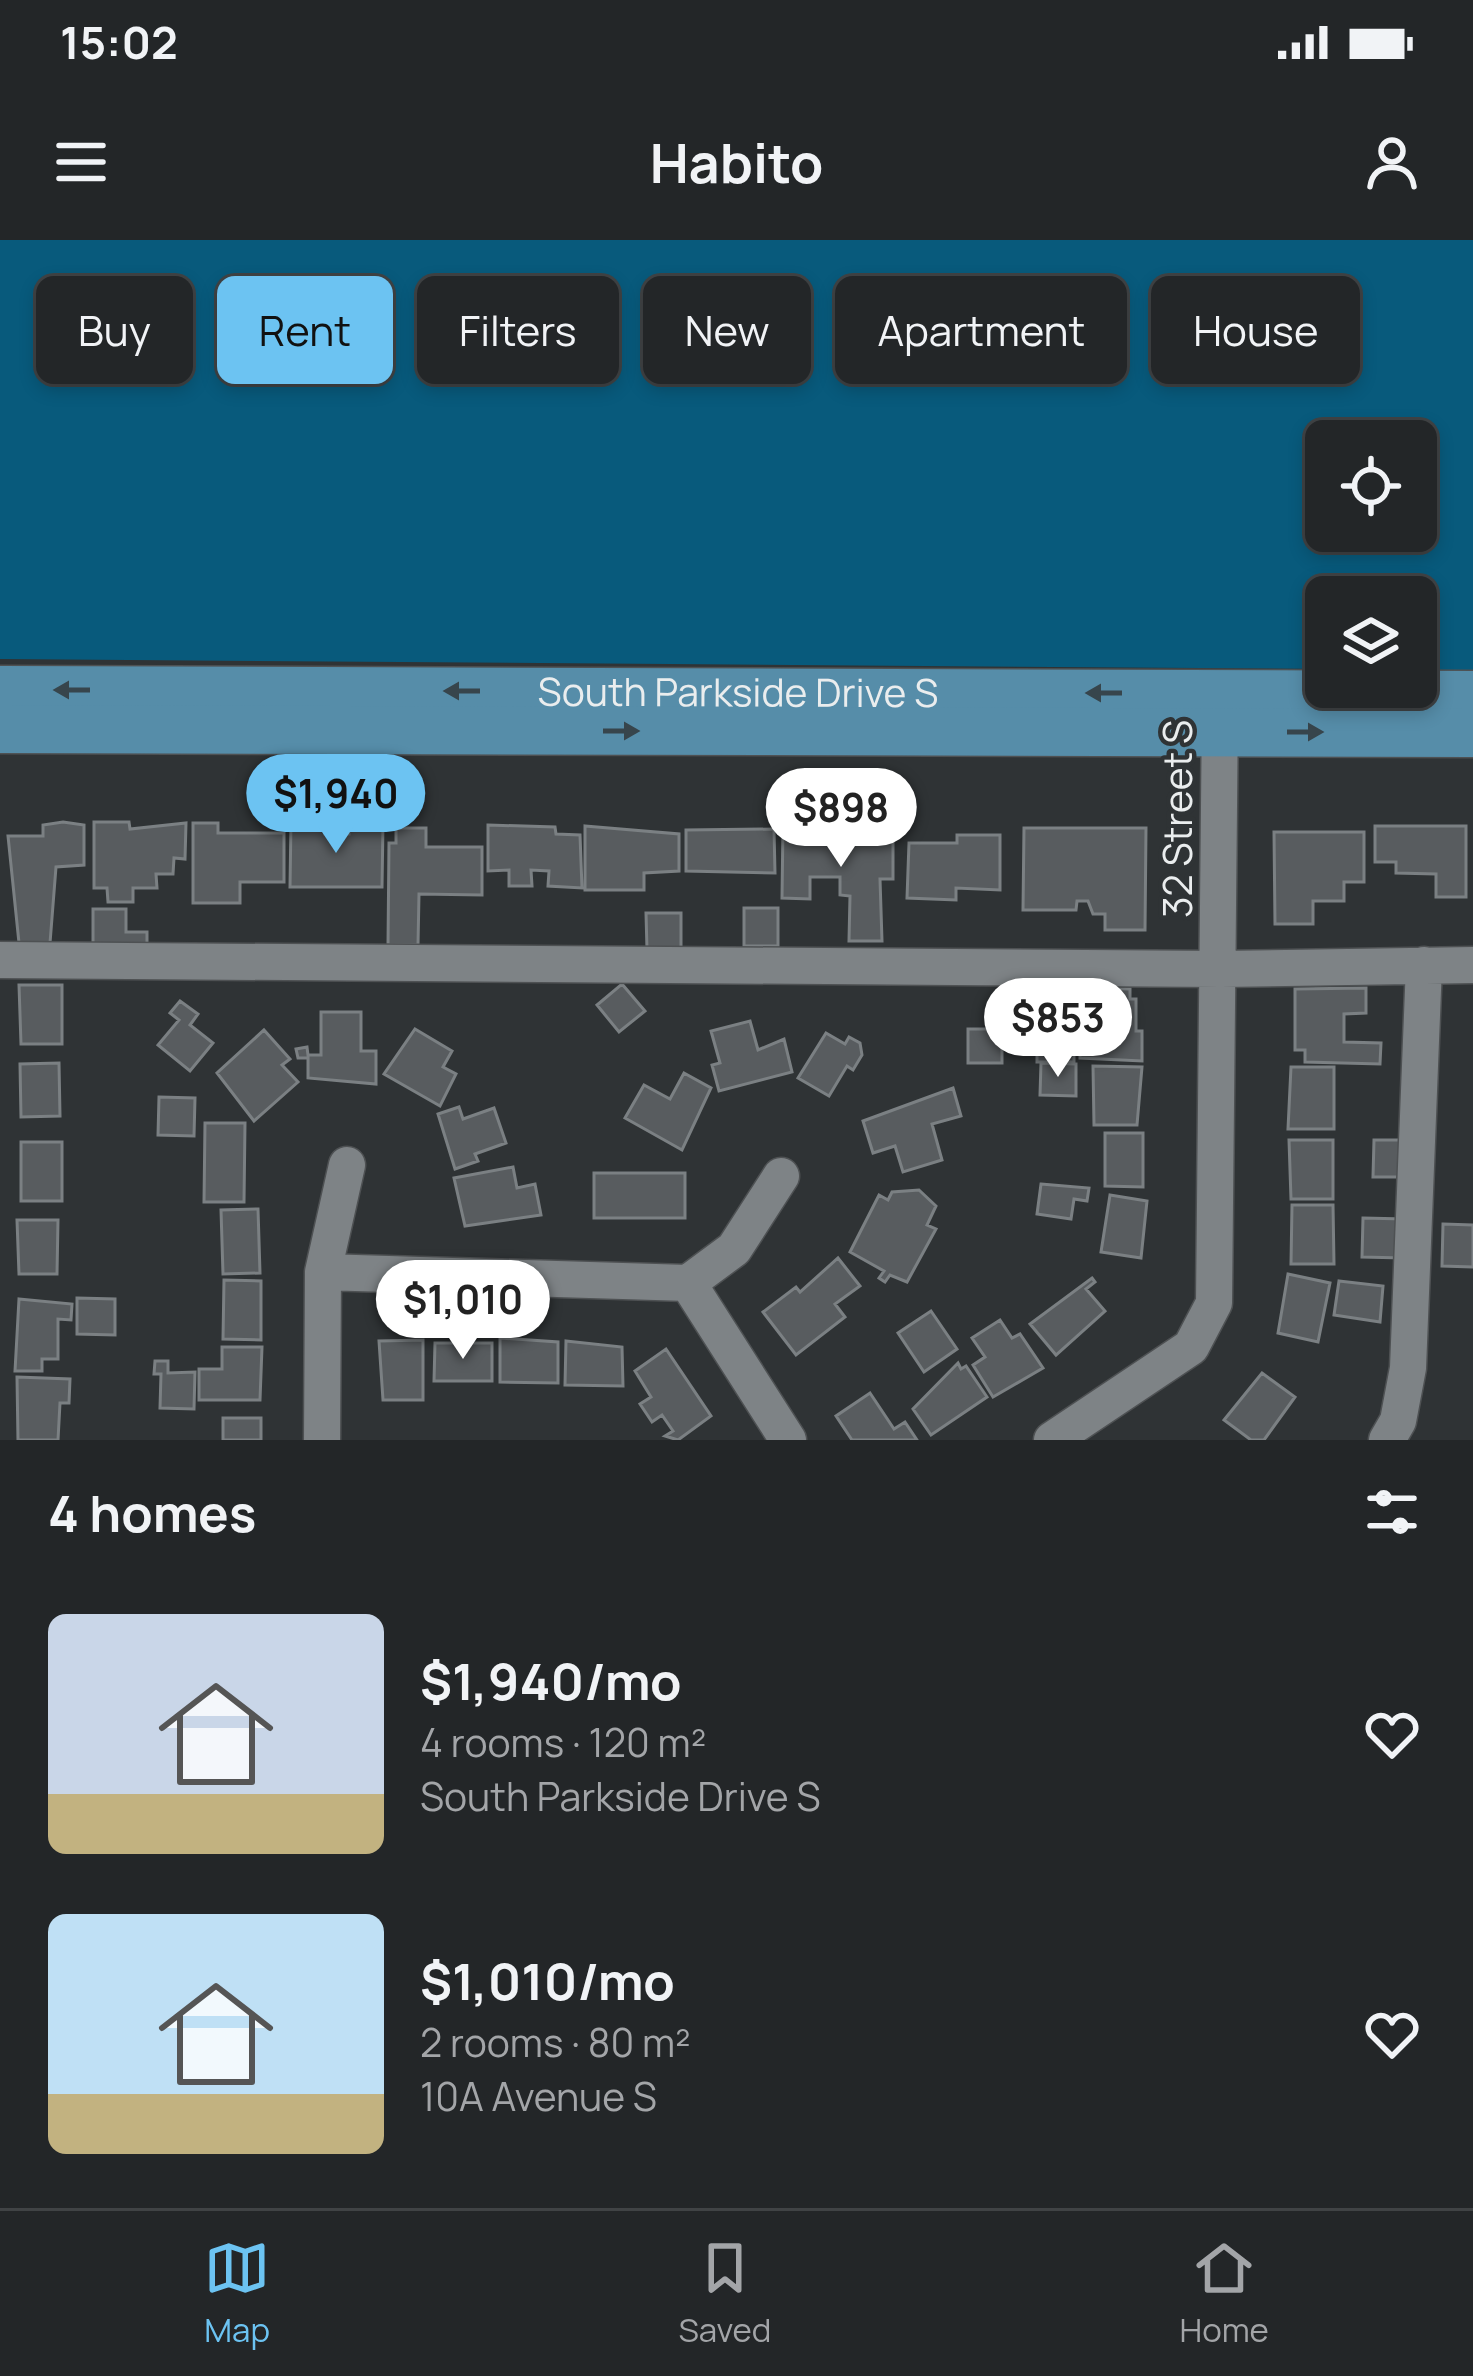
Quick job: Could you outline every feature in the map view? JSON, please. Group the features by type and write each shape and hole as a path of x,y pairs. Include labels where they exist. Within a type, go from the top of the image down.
{"main road":[{"name":"South Parkside Drive S","path":"0,690 1220,712 1473,733"},
{"name":"South Parkside Drive S","path":"0,729 1220,712 1473,695"}],"street":[{"name":"32 Street S","path":"1052,1440 1191,1347 1214,1304 1221,969 1220,712"},
{"path":"0,960 1221,969 1473,964"},
{"path":"1387,1440 1398,1421 1408,1368 1424,964"},
{"path":"322,1440 323,1272 347,1165"},
{"path":"323,1272 688,1283 734,1249 781,1176"},
{"path":"688,1283 788,1440"}],"shaded area":[{"path":"0,240 1473,240 1473,670 1437,670 1437,576 1305,576 1305,669 0,659"}],"building":[{"path":"94,822 129,822 130,829 186,823 185,859 174,858 173,874 156,874 157,888 133,888 133,902 108,902 107,888 94,888"},
{"path":"291,822 325,822 325,834 349,834 349,823 383,824 382,887 290,887"},
{"path":"193,823 218,823 218,833 284,833 284,882 240,882 240,903 193,903"},
{"path":"43,825 84,825 84,865 56,867 50,943 19,943 8,836 43,836"},
{"path":"488,825 555,827 556,834 580,835 582,888 548,886 549,871 531,870 532,886 509,886 509,870 488,871"},
{"path":"783,825 893,831 893,879 880,879 882,941 849,941 850,896 840,895 840,877 810,877 810,899 782,898"},
{"path":"585,826 679,834 679,871 644,873 644,890 585,890"},
{"path":"1375,826 1466,826 1466,897 1436,897 1436,874 1396,873 1396,862 1375,862"},
{"path":"396,828 426,828 426,847 482,847 482,895 419,894 418,945 388,945 389,843 396,843"},
{"path":"1024,828 1146,828 1145,930 1105,930 1105,914 1093,914 1088,901 1077,901 1076,910 1023,910"},
{"path":"774,829 775,873 686,871 686,830"},
{"path":"1274,832 1364,832 1364,882 1344,882 1344,901 1313,901 1313,924 1275,924"},
{"path":"957,835 1000,835 1000,890 956,888 956,900 907,898 909,843 957,843"},
{"path":"744,908 778,908 778,946 744,946"},
{"path":"93,909 126,909 126,932 147,932 147,946 93,946"},
{"path":"646,913 681,913 681,950 647,950"},
{"path":"622,984 645,1011 619,1032 597,1005"},
{"path":"19,985 62,985 62,1044 21,1044"},
{"path":"1096,988 1130,989 1130,999 1136,999 1136,1031 1142,1031 1142,1061 1080,1058 1080,1037 1092,1037"},
{"path":"1366,988 1366,1013 1344,1014 1344,1042 1381,1043 1380,1064 1305,1062 1305,1050 1295,1050 1295,989"},
{"path":"180,1001 198,1014 190,1025 213,1043 190,1071 158,1045 179,1020 170,1013"},
{"path":"321,1012 361,1012 361,1051 376,1051 376,1084 308,1078 308,1058 298,1058 296,1049 307,1047 308,1055 321,1055"},
{"path":"750,1021 758,1050 784,1039 792,1072 719,1091 712,1065 720,1063 711,1031"},
{"path":"1037,1025 1074,1025 1074,1062 1037,1062"},
{"path":"415,1029 452,1051 443,1067 456,1074 440,1106 384,1074"},
{"path":"968,1029 1002,1029 1002,1063 968,1063"},
{"path":"264,1030 290,1059 282,1065 298,1082 254,1121 217,1073"},
{"path":"826,1033 845,1044 849,1037 860,1043 862,1055 853,1070 847,1066 829,1096 798,1078"},
{"path":"59,1063 60,1116 21,1117 20,1064"},
{"path":"1041,1063 1076,1064 1076,1096 1040,1095"},
{"path":"1093,1066 1142,1067 1137,1125 1094,1125"},
{"path":"1291,1067 1334,1067 1334,1129 1288,1129"},
{"path":"684,1073 711,1088 682,1150 625,1118 644,1085 670,1099"},
{"path":"953,1088 961,1116 932,1124 942,1160 903,1172 895,1146 873,1153 863,1121"},
{"path":"159,1097 195,1098 194,1136 158,1135"},
{"path":"459,1107 463,1119 494,1108 506,1143 475,1154 478,1161 455,1169 438,1114"},
{"path":"205,1123 245,1123 244,1202 204,1202"},
{"path":"1105,1133 1143,1133 1143,1187 1105,1186"},
{"path":"1289,1140 1333,1140 1333,1199 1291,1199"},
{"path":"1374,1140 1406,1140 1405,1177 1373,1177"},
{"path":"21,1142 62,1142 62,1201 21,1201"},
{"path":"513,1167 517,1188 535,1184 541,1215 465,1226 454,1178"},
{"path":"594,1173 685,1173 685,1218 594,1218"},
{"path":"1041,1184 1089,1188 1087,1201 1074,1199 1071,1219 1037,1214"},
{"path":"919,1190 936,1206 927,1225 936,1229 907,1282 890,1275 885,1282 879,1278 884,1271 850,1252 879,1195 888,1200 892,1192"},
{"path":"1110,1195 1147,1201 1141,1258 1101,1252"},
{"path":"1292,1205 1333,1205 1334,1264 1291,1264"},
{"path":"258,1209 260,1273 223,1274 221,1210"},
{"path":"1363,1218 1404,1219 1403,1258 1362,1257"},
{"path":"17,1220 58,1220 57,1274 19,1274"},
{"path":"1443,1224 1473,1225 1473,1267 1442,1266"},
{"path":"838,1258 860,1286 835,1304 845,1317 796,1355 763,1312 796,1287 800,1292"},
{"path":"1288,1274 1330,1283 1318,1342 1278,1333"},
{"path":"1092,1278 1095,1282 1086,1289 1105,1311 1056,1355 1030,1324"},
{"path":"224,1280 261,1281 261,1340 223,1339"},
{"path":"1339,1281 1383,1286 1380,1322 1334,1315"},
{"path":"77,1298 115,1299 115,1335 77,1334"},
{"path":"19,1299 72,1304 71,1320 58,1319 58,1359 42,1359 42,1371 15,1371"},
{"path":"931,1311 957,1349 924,1372 898,1333"},
{"path":"1000,1320 1012,1338 1020,1334 1043,1368 993,1397 973,1365 985,1357 972,1338"},
{"path":"500,1338 558,1342 558,1383 500,1382"},
{"path":"423,1340 423,1400 383,1400 379,1341"},
{"path":"566,1341 622,1347 623,1386 565,1385"},
{"path":"435,1343 492,1343 492,1381 434,1381"},
{"path":"222,1347 262,1347 260,1400 199,1400 199,1369 222,1369"},
{"path":"666,1349 711,1416 678,1440 665,1436 673,1431 662,1415 652,1422 640,1404 651,1397 635,1371"},
{"path":"155,1361 168,1361 168,1373 195,1372 194,1409 160,1408 161,1374 154,1374"},
{"path":"958,1363 961,1369 966,1366 987,1397 931,1435 913,1409"},
{"path":"1262,1373 1295,1397 1264,1440 1251,1440 1224,1420"},
{"path":"17,1377 70,1379 69,1403 60,1403 58,1440 18,1440"},
{"path":"870,1393 894,1429 905,1422 917,1440 852,1440 836,1416"},
{"path":"223,1418 261,1418 261,1440 223,1440"}]}
